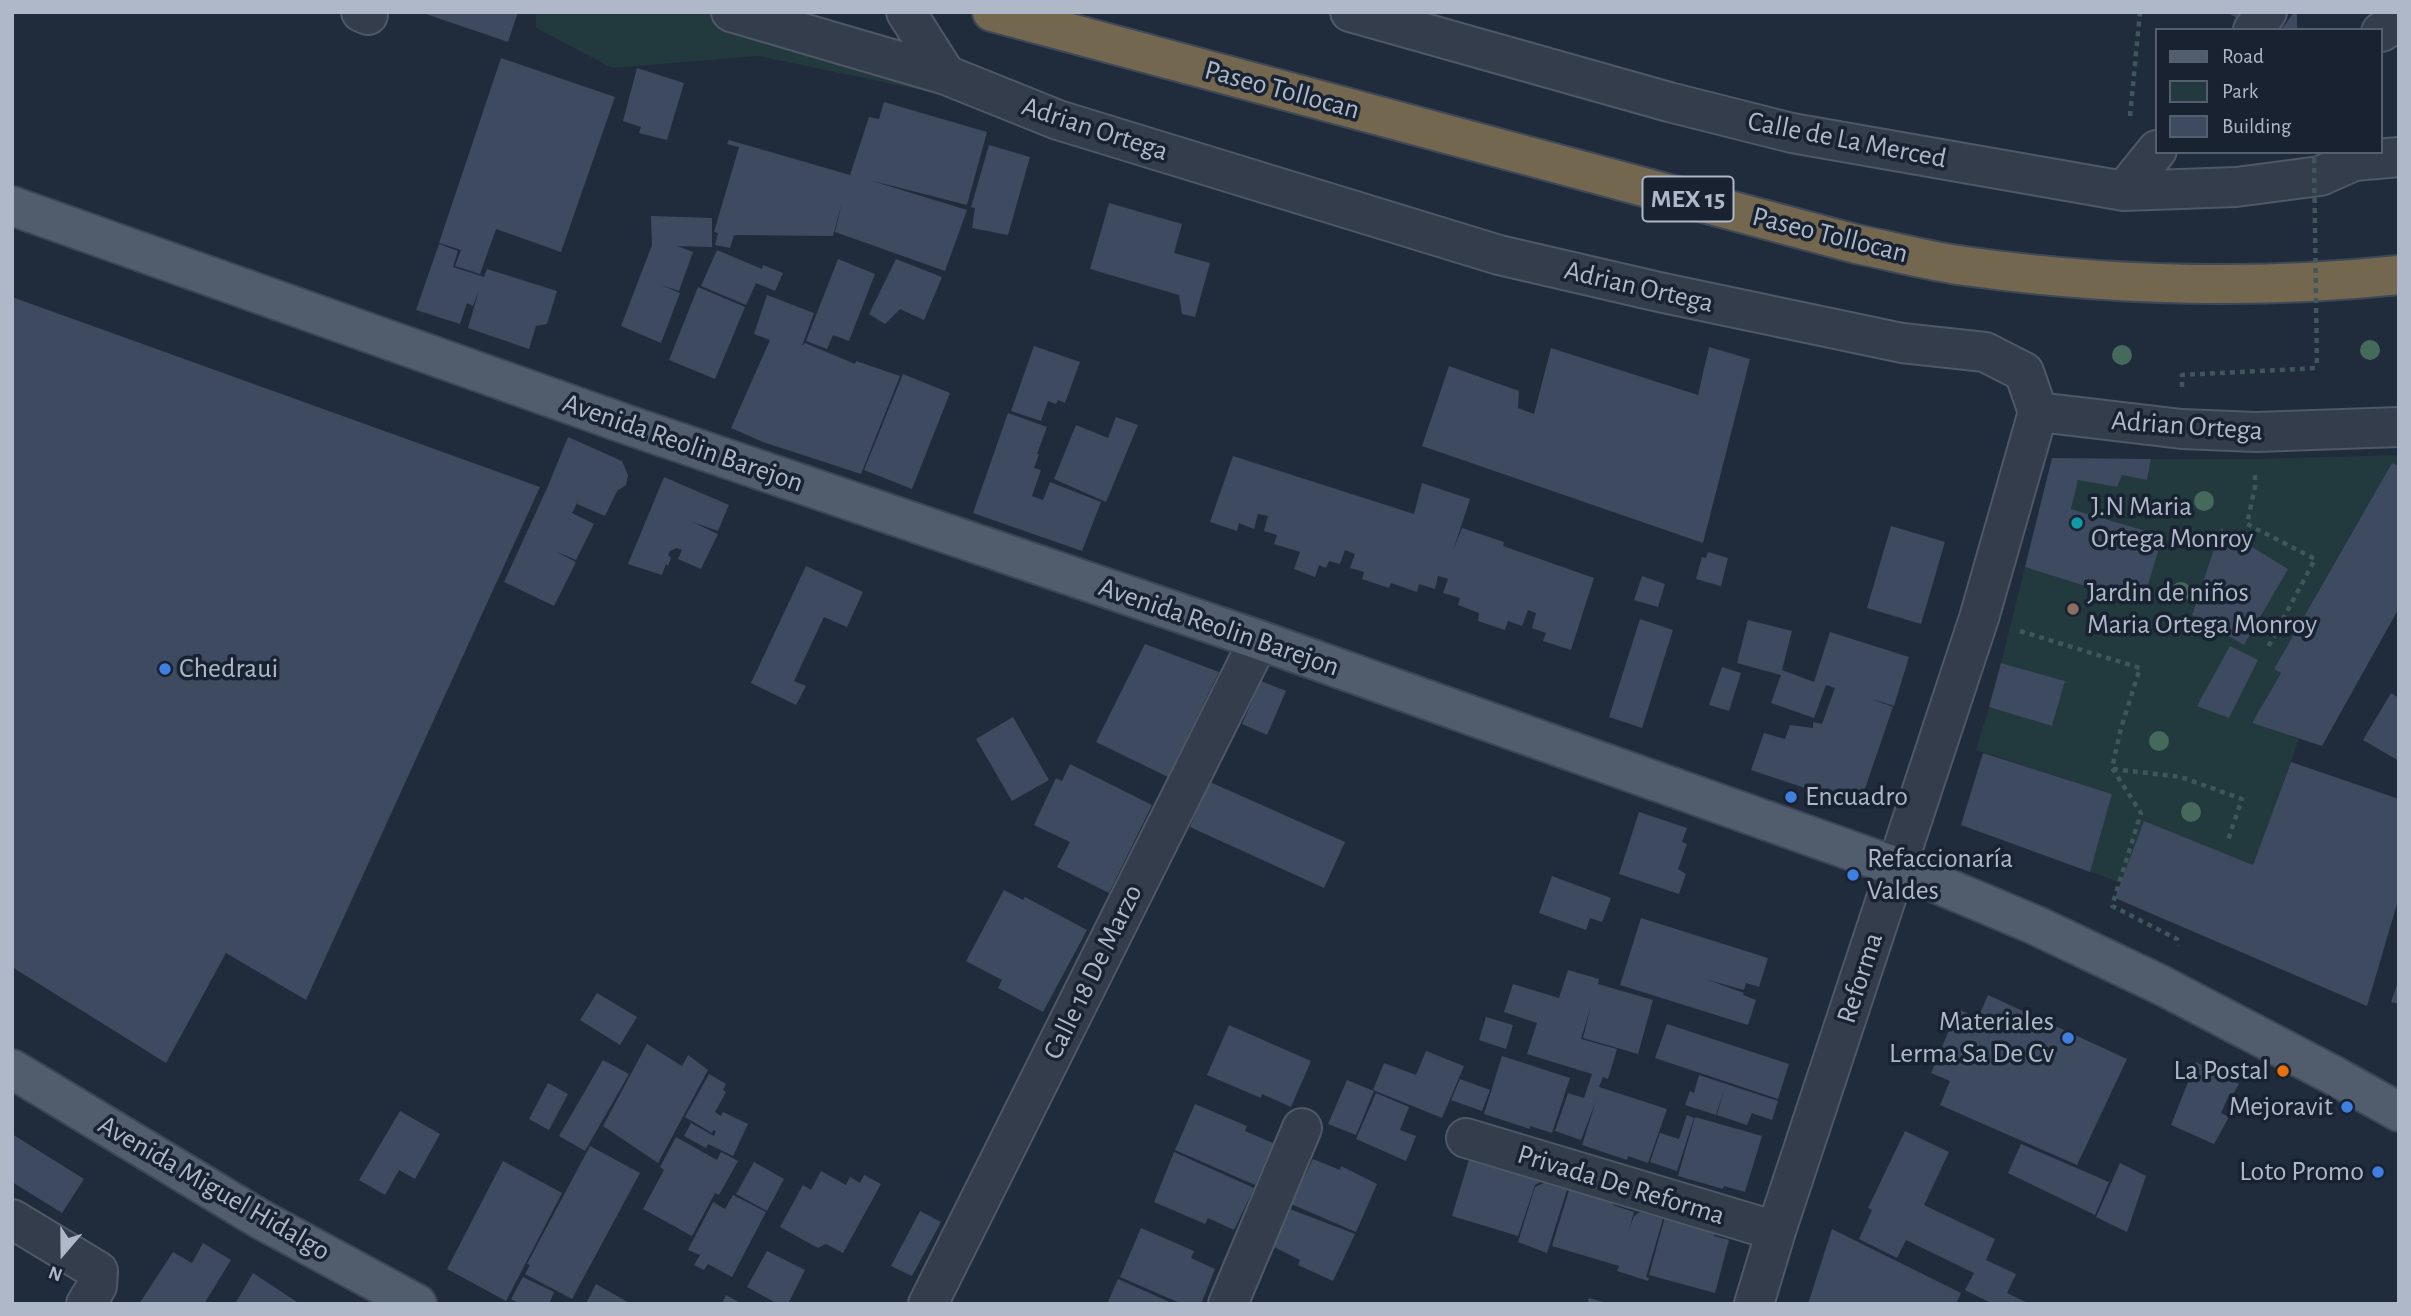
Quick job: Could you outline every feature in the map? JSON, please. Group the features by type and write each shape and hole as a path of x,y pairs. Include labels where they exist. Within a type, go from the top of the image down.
{"highway":[{"name":"Paseo Tollocan","path":"992,12 1842,240 1962,266 2162,284 2263,284 2399,275"}],"main road":[{"name":"Avenida Reolin Barejon","path":"12,206 628,425 1259,640 1897,867 2035,925 2161,985 2399,1112"},
{"name":"Avenida Miguel Hidalgo","path":"12,1069 260,1219 417,1304"}],"street":[{"name":"Adrian Ortega","path":"731,12 946,75 1058,120 1499,255 1902,343 1985,352 2024,372 2038,412 2182,429 2256,432 2399,427"},
{"path":"906,12 946,75"},
{"name":"Calle de La Merced","path":"1350,12 1669,102 1792,133 2124,191 2236,187 2320,176 2354,157 2399,157"},
{"path":"2255,28 2267,12"},
{"path":"2383,31 2399,24"},
{"path":"2124,191 2143,138"},
{"name":"Reforma","path":"1754,1304 1979,618 2038,412"},
{"name":"Calle 18 De Marzo","path":"928,1304 1259,640"},
{"path":"1228,1304 1302,1128"},
{"name":"Privada De Reforma","path":"1466,1138 1776,1231"},
{"path":"12,1219 99,1271 97,1286 86,1304"}],"path":[{"path":"2140,12 2143,138"},
{"path":"2182,375 2317,368 2314,158"},
{"path":"2256,432 2255,487 2247,524 2315,559 2267,649"},
{"path":"1979,618 2140,668 2121,728 2112,768 2141,813 2112,906 2177,939 2178,950 2161,985"},
{"path":"2112,768 2181,777 2242,799 2227,843"}],"green space":[{"path":"536,12 801,12 871,46 931,92 758,56 612,68 536,28"},
{"path":"2399,455 2399,466 2392,463 2274,669 2281,673 2252,723 2299,739 2253,865 2145,822 2121,883 2090,872 2112,794 1976,750 1989,707 2052,725 2065,681 2001,663 2025,567 2142,604 2163,536 2071,509 2078,480 2117,487 2122,475 2147,480 2151,459","holes":["2221,528 2287,569 2244,645 2192,615","2257,660 2230,716 2198,705"]}],"building":[{"path":"420,12 518,12 508,42"},
{"path":"2226,12 2253,12 2246,23"},
{"path":"2294,12 2297,12 2297,28 2282,28"},
{"path":"501,58 615,97 561,252 496,229 480,274 455,266 461,250 439,243"},
{"path":"637,68 684,83 667,140 639,133 641,127 623,121"},
{"path":"884,102 987,132 967,205 869,180 967,210 945,271 835,232 842,202 833,236 734,235 730,248 715,245 718,233 714,232 739,147 727,144 729,140 850,175 869,117 879,119"},
{"path":"989,145 1030,157 1008,235 972,228 975,208 971,207"},
{"path":"1109,203 1182,224 1174,253 1210,263 1195,317 1182,314 1179,295 1090,269"},
{"path":"651,216 712,218 712,247 677,246 693,252 679,291 661,285 680,293 661,343 621,326 652,245"},
{"path":"439,244 458,251 453,267 484,277 487,269 557,291 547,324 536,326 529,349 468,328 479,290 473,306 467,303 460,324 416,310"},
{"path":"717,250 762,269 763,265 783,273 775,291 756,283 746,305 701,286"},
{"path":"838,259 875,274 849,341 833,335 827,349 806,341"},
{"path":"896,259 942,277 924,320 900,309 885,324 869,314"},
{"path":"698,287 745,307 715,379 669,360"},
{"path":"767,295 814,313 802,346 805,343 855,364 856,361 900,376 861,474 763,442 731,428 770,340 754,334"},
{"path":"12,297 540,487 306,1000 226,953 166,1063 12,967"},
{"path":"1034,346 1080,362 1065,403 1058,400 1056,404 1048,401 1041,421 1011,411"},
{"path":"1709,347 1750,359 1703,543 1422,446 1449,366 1519,391 1518,408 1534,414 1551,348 1698,395"},
{"path":"903,374 950,393 912,489 864,470"},
{"path":"1008,413 1047,427 1037,454 1034,468 1041,470 1032,496 1043,500 1050,482 1101,502 1082,551 973,513"},
{"path":"1116,417 1138,425 1106,502 1054,479 1076,425 1108,438"},
{"path":"568,437 622,461 628,475 626,485 617,491 605,516 577,504 579,499 572,513 594,524 576,560 555,551 576,562 554,606 504,582"},
{"path":"1233,456 1414,514 1422,483 1470,499 1453,551 1462,528 1504,542 1503,546 1594,578 1571,650 1543,641 1546,633 1532,628 1536,613 1528,610 1522,626 1508,621 1505,630 1478,621 1479,613 1458,605 1460,598 1443,593 1448,579 1438,576 1435,589 1419,584 1417,592 1391,583 1389,588 1362,579 1364,572 1350,568 1355,554 1345,550 1340,564 1329,561 1326,568 1319,565 1315,577 1294,569 1300,552 1274,544 1277,535 1264,531 1268,516 1258,514 1254,529 1239,523 1237,531 1210,522"},
{"name":"J.N Maria Ortega Monroy","path":"2052,458 2151,459 2147,480 2122,475 2117,487 2078,480 2071,509 2163,536 2142,604 2025,567"},
{"path":"2392,463 2399,466 2399,608 2322,746 2252,723 2281,673 2274,669"},
{"path":"664,477 729,505 718,531 692,522 718,534 701,569 678,559 682,550 677,548 670,551 668,555 671,558 662,575 628,564"},
{"path":"1891,526 1945,542 1921,624 1867,608"},
{"path":"2221,528 2288,569 2244,645 2192,615"},
{"path":"1708,552 1728,558 1721,586 1696,579 1702,557 1706,558"},
{"path":"806,566 863,592 847,627 824,617 794,681 806,686 796,705 751,683"},
{"path":"1642,576 1665,584 1658,607 1634,600"},
{"path":"1640,619 1673,630 1642,728 1609,717"},
{"path":"1748,620 1792,631 1782,670 1814,682 1830,632 1909,657 1894,706 1869,698 1893,707 1859,806 1751,770 1764,733 1785,739 1790,725 1813,728 1813,722 1822,724 1835,688 1826,685 1814,718 1771,703 1781,675 1737,663"},
{"path":"1145,644 1219,672 1168,777 1096,742"},
{"path":"2230,646 2258,660 2229,718 2197,706"},
{"path":"2001,663 2065,681 2052,726 1989,707"},
{"path":"1722,667 1741,673 1729,711 1709,705"},
{"path":"1261,681 1286,691 1267,735 1242,724"},
{"path":"2391,693 2399,698 2399,761 2363,740"},
{"path":"1013,717 1049,780 1012,801 976,739"},
{"path":"1983,753 2112,794 2090,872 1961,825"},
{"path":"2291,762 2399,799 2399,897 2367,1006 2115,898 2144,821 2253,865"},
{"path":"1070,764 1152,805 1109,893 1057,867 1070,842 1034,825 1056,778 1062,781"},
{"path":"1210,782 1345,842 1324,888 1190,827"},
{"path":"1639,812 1687,828 1682,842 1687,844 1678,869 1686,874 1679,894 1619,874"},
{"path":"1552,876 1611,898 1602,922 1590,918 1586,930 1539,913"},
{"path":"1004,890 1023,900 1025,897 1087,930 1043,1012 998,988 1002,980 966,961"},
{"path":"1641,918 1768,958 1759,987 1746,983 1744,990 1708,980 1756,1000 1748,1025 1620,985"},
{"path":"1568,970 1599,979 1598,984 1653,1000 1638,1054 1583,1038 1591,1006 1581,1039 1617,1049 1608,1079 1603,1077 1599,1087 1667,1109 1648,1163 1628,1156 1627,1160 1582,1145 1596,1101 1581,1140 1555,1131 1568,1093 1584,1098 1592,1074 1527,1054 1537,1023 1504,1012 1513,984 1559,998"},
{"path":"2399,982 2399,1004 2391,1002"},
{"path":"597,993 637,1017 620,1045 580,1020"},
{"path":"1988,995 2127,1059 2077,1165 1940,1105 1950,1081 1931,1073 1958,1009 1978,1018"},
{"path":"1486,1017 1513,1025 1506,1049 1479,1040"},
{"path":"1667,1024 1789,1064 1778,1099 1655,1058"},
{"path":"1229,1025 1311,1061 1291,1107 1262,1094 1261,1098 1207,1075"},
{"path":"647,1044 682,1066 688,1055 708,1070 658,1163 603,1126"},
{"path":"1426,1051 1464,1066 1442,1118 1373,1090 1384,1063 1416,1075"},
{"path":"1502,1056 1570,1078 1552,1133 1484,1114"},
{"path":"603,1060 629,1074 585,1151 559,1136"},
{"path":"2196,1062 2239,1084 2233,1094 2230,1093 2221,1113 2229,1117 2214,1144 2171,1125"},
{"path":"709,1074 726,1084 723,1090 726,1092 715,1112 721,1116 723,1112 748,1124 733,1156 708,1144 706,1148 684,1136 691,1123 714,1136 716,1131 713,1130 712,1133 685,1117"},
{"path":"1699,1075 1778,1101 1772,1120 1752,1113 1747,1125 1717,1115 1724,1090 1716,1115 1685,1105 1690,1091 1694,1093"},
{"path":"1460,1079 1490,1090 1482,1111 1451,1100"},
{"path":"1347,1080 1374,1091 1356,1135 1328,1124"},
{"path":"548,1083 568,1094 549,1130 529,1119"},
{"path":"1376,1093 1409,1107 1400,1130 1416,1136 1406,1161 1356,1139"},
{"path":"1195,1104 1247,1126 1245,1131 1273,1143 1255,1185 1175,1150"},
{"path":"400,1111 440,1134 415,1179 399,1170 385,1195 359,1180"},
{"path":"1687,1115 1694,1118 1677,1171 1650,1162 1660,1133 1679,1139"},
{"path":"1695,1117 1762,1136 1745,1192 1724,1186 1723,1189 1678,1176"},
{"path":"1905,1131 1949,1152 1924,1205 1995,1239 1986,1260 2016,1274 2007,1293 2030,1304 1993,1304 1965,1290 1974,1273 1906,1240 1897,1258 1859,1239 1872,1210 1868,1208"},
{"path":"12,1134 84,1179 62,1213 12,1182"},
{"path":"676,1137 717,1160 721,1152 738,1161 719,1195 715,1193 692,1236 643,1209 664,1170 660,1167"},
{"path":"2021,1144 2109,1182 2095,1215 2008,1173"},
{"path":"590,1146 640,1173 572,1299 525,1274 530,1265 527,1264"},
{"path":"1174,1152 1254,1188 1234,1230 1208,1218 1205,1224 1154,1202"},
{"path":"1470,1156 1542,1181 1535,1185 1518,1236 1452,1216"},
{"path":"1313,1159 1340,1170 1341,1166 1377,1184 1356,1232 1291,1204"},
{"path":"503,1161 562,1193 506,1301 447,1269"},
{"path":"754,1162 784,1179 767,1211 736,1194"},
{"path":"2120,1163 2146,1176 2127,1232 2096,1217"},
{"path":"821,1171 846,1185 850,1177 860,1183 864,1175 881,1184 843,1253 826,1244 818,1248 780,1227 803,1185 811,1190"},
{"path":"1544,1183 1567,1190 1547,1253 1518,1242 1535,1187"},
{"path":"1570,1187 1614,1201 1613,1205 1634,1212 1629,1230 1634,1216 1640,1212 1663,1219 1646,1277 1649,1278 1648,1281 1617,1271 1619,1266 1552,1246"},
{"path":"733,1195 766,1212 732,1277 708,1264 704,1270 694,1265 700,1255 688,1250 713,1202 725,1209"},
{"path":"1290,1209 1355,1234 1333,1281 1298,1265 1300,1260 1274,1247"},
{"path":"920,1211 941,1222 912,1276 891,1266"},
{"path":"1665,1217 1716,1230 1714,1236 1729,1240 1715,1293 1649,1275"},
{"path":"1141,1228 1194,1251 1191,1258 1215,1269 1201,1304 1182,1304 1120,1277"},
{"path":"1832,1229 1961,1293 1956,1304 1808,1304"},
{"path":"203,1243 231,1260 204,1304 139,1304 173,1252 192,1263"},
{"path":"767,1251 805,1270 788,1304 778,1304 747,1287"},
{"path":"253,1273 300,1304 235,1304"},
{"path":"523,1277 554,1292 549,1304 520,1304 511,1299"},
{"path":"1118,1279 1174,1304 1107,1304"},
{"path":"596,1284 631,1304 586,1304"},
{"path":"726,1295 742,1304 722,1304"},
{"path":"1589,1298 1606,1303 1606,1304 1587,1304"}],"place":[{"name":"J.N Maria Ortega Monroy","path":"2077,523"},
{"name":"Jardin de niños Maria Ortega Monroy","path":"2073,609"},
{"name":"Chedraui","path":"165,669"},
{"name":"Encuadro","path":"1791,797"},
{"name":"Refaccionaría Valdes","path":"1853,875"},
{"name":"Materiales Lerma Sa De Cv","path":"2068,1038"},
{"name":"La Postal","path":"2283,1071"},
{"name":"Mejoravit","path":"2347,1107"},
{"name":"Loto Promo","path":"2378,1172"}]}
